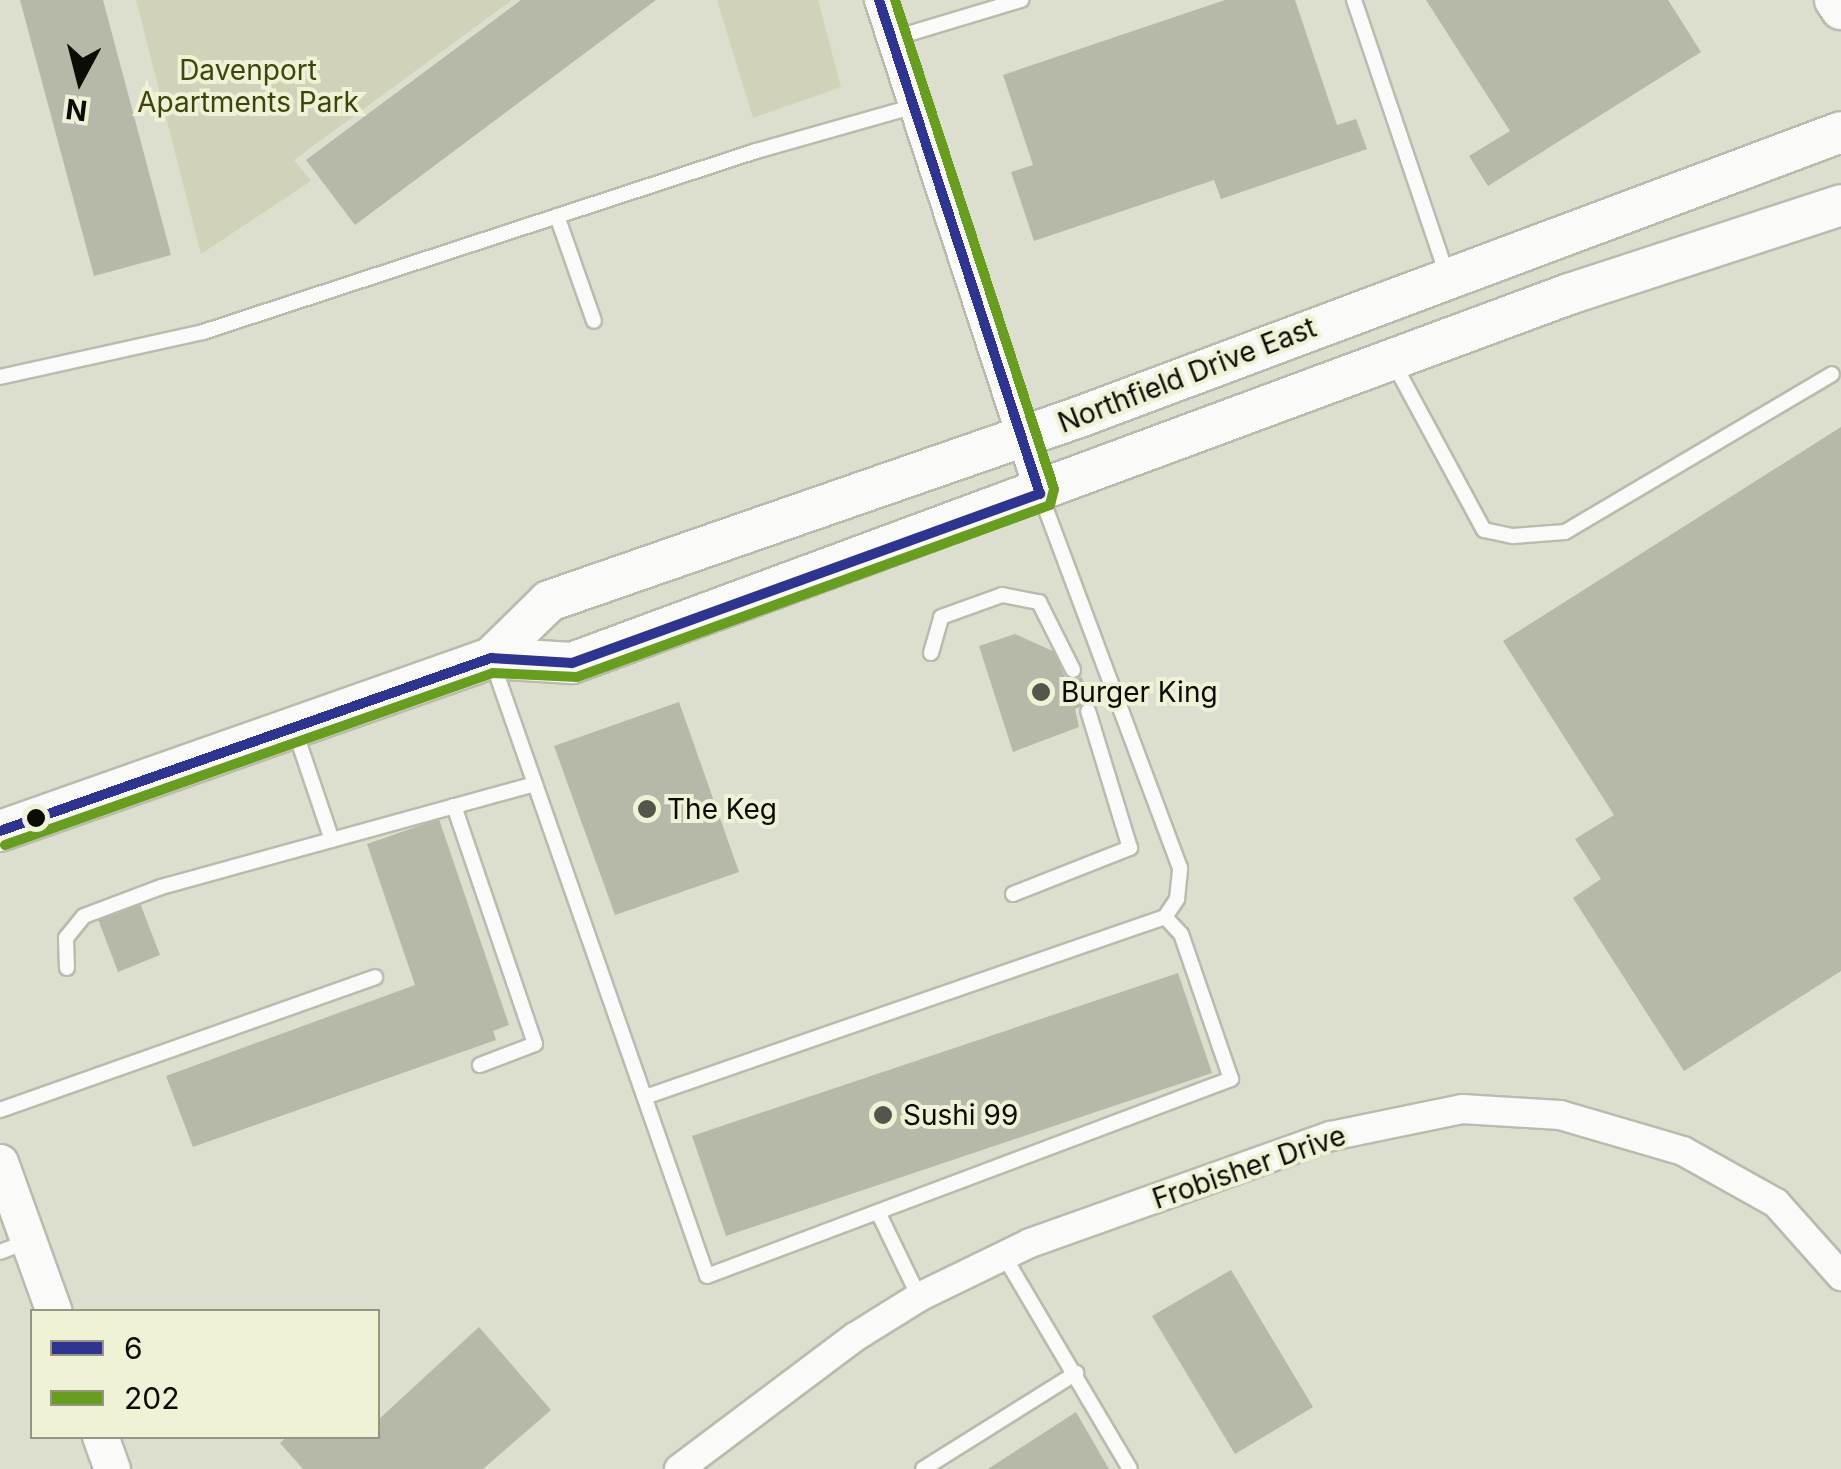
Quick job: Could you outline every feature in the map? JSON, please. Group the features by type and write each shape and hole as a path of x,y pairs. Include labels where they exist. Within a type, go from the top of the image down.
{"main road":[{"path":"1836,0 1841,9"},
{"name":"Northfield Drive East","path":"491,658 549,601 1020,438 1841,132"},
{"name":"Northfield Drive East","path":"0,831 491,658 572,663 1040,494 1569,294 1841,205"}],"street":[{"path":"879,0 1040,494"},
{"name":"Frobisher Drive","path":"679,1469 918,1297 1004,1256 1331,1136 1462,1109 1560,1115 1683,1151 1776,1203 1841,1276"},
{"path":"0,1162 14,1246 52,1309"},
{"path":"101,1439 112,1469"}],"lane":[{"path":"890,40 1020,0"},
{"path":"1354,0 1448,278"},
{"path":"0,377 203,332 557,216 911,107"},
{"path":"557,216 594,321"},
{"path":"1393,362 1484,530 1513,536 1565,532 1832,374"},
{"path":"645,1097 1164,917 1176,899 1180,868 1040,494"},
{"path":"931,654 941,616 1002,595 1039,602 1073,670"},
{"path":"491,658 707,1276 1231,1079 1181,934 1164,917"},
{"path":"1013,894 1130,848 1088,711"},
{"path":"293,726 332,840"},
{"path":"67,968 66,938 84,916 160,886 535,784"},
{"path":"454,806 535,1044 480,1065"},
{"path":"0,1110 376,977"},
{"path":"878,1212 918,1297"},
{"path":"1004,1256 1130,1469"},
{"path":"923,1469 1076,1373"}],"green space":[{"name":"Davenport Apartments Park","path":"136,0 512,0 294,160 311,181 201,254"},
{"path":"717,0 818,0 841,87 753,118"}],"building":[{"path":"20,0 103,0 171,255 94,276"},
{"path":"521,0 656,0 355,225 306,160"},
{"path":"1225,0 1295,0 1337,125 1356,119 1367,149 1221,199 1214,180 1034,241 1011,172 1033,165 1003,75"},
{"path":"1426,0 1668,0 1701,52 1488,186 1469,156 1510,131"},
{"path":"1841,427 1841,971 1684,1071 1573,898 1601,879 1575,839 1614,815 1503,641"},
{"name":"Burger King","path":"1015,634 1055,652 1067,682 1082,677 1090,702 1075,709 1079,727 1013,752 979,646"},
{"name":"The Keg","path":"679,702 739,872 615,915 554,746"},
{"path":"439,819 509,1025 493,1031 496,1040 193,1147 166,1076 415,985 367,844"},
{"path":"138,898 160,955 118,972 96,914"},
{"path":"1178,973 1212,1073 726,1236 692,1136"},
{"path":"1231,1270 1313,1407 1235,1454 1152,1316"},
{"path":"479,1327 551,1410 483,1469 303,1469 280,1443 285,1439 380,1439 380,1418"},
{"path":"1076,1412 1109,1469 988,1469"}],"transit line":[{"name":"6","path":"0,831 491,658 572,663 1040,494 879,0"},
{"name":"202","path":"5,845 493,673 577,677 1050,505 1054,489 895,0"}],"place":[{"name":"Burger King","path":"1041,692"},
{"name":"The Keg","path":"647,809"},
{"name":"Sushi 99","path":"883,1115"}]}
